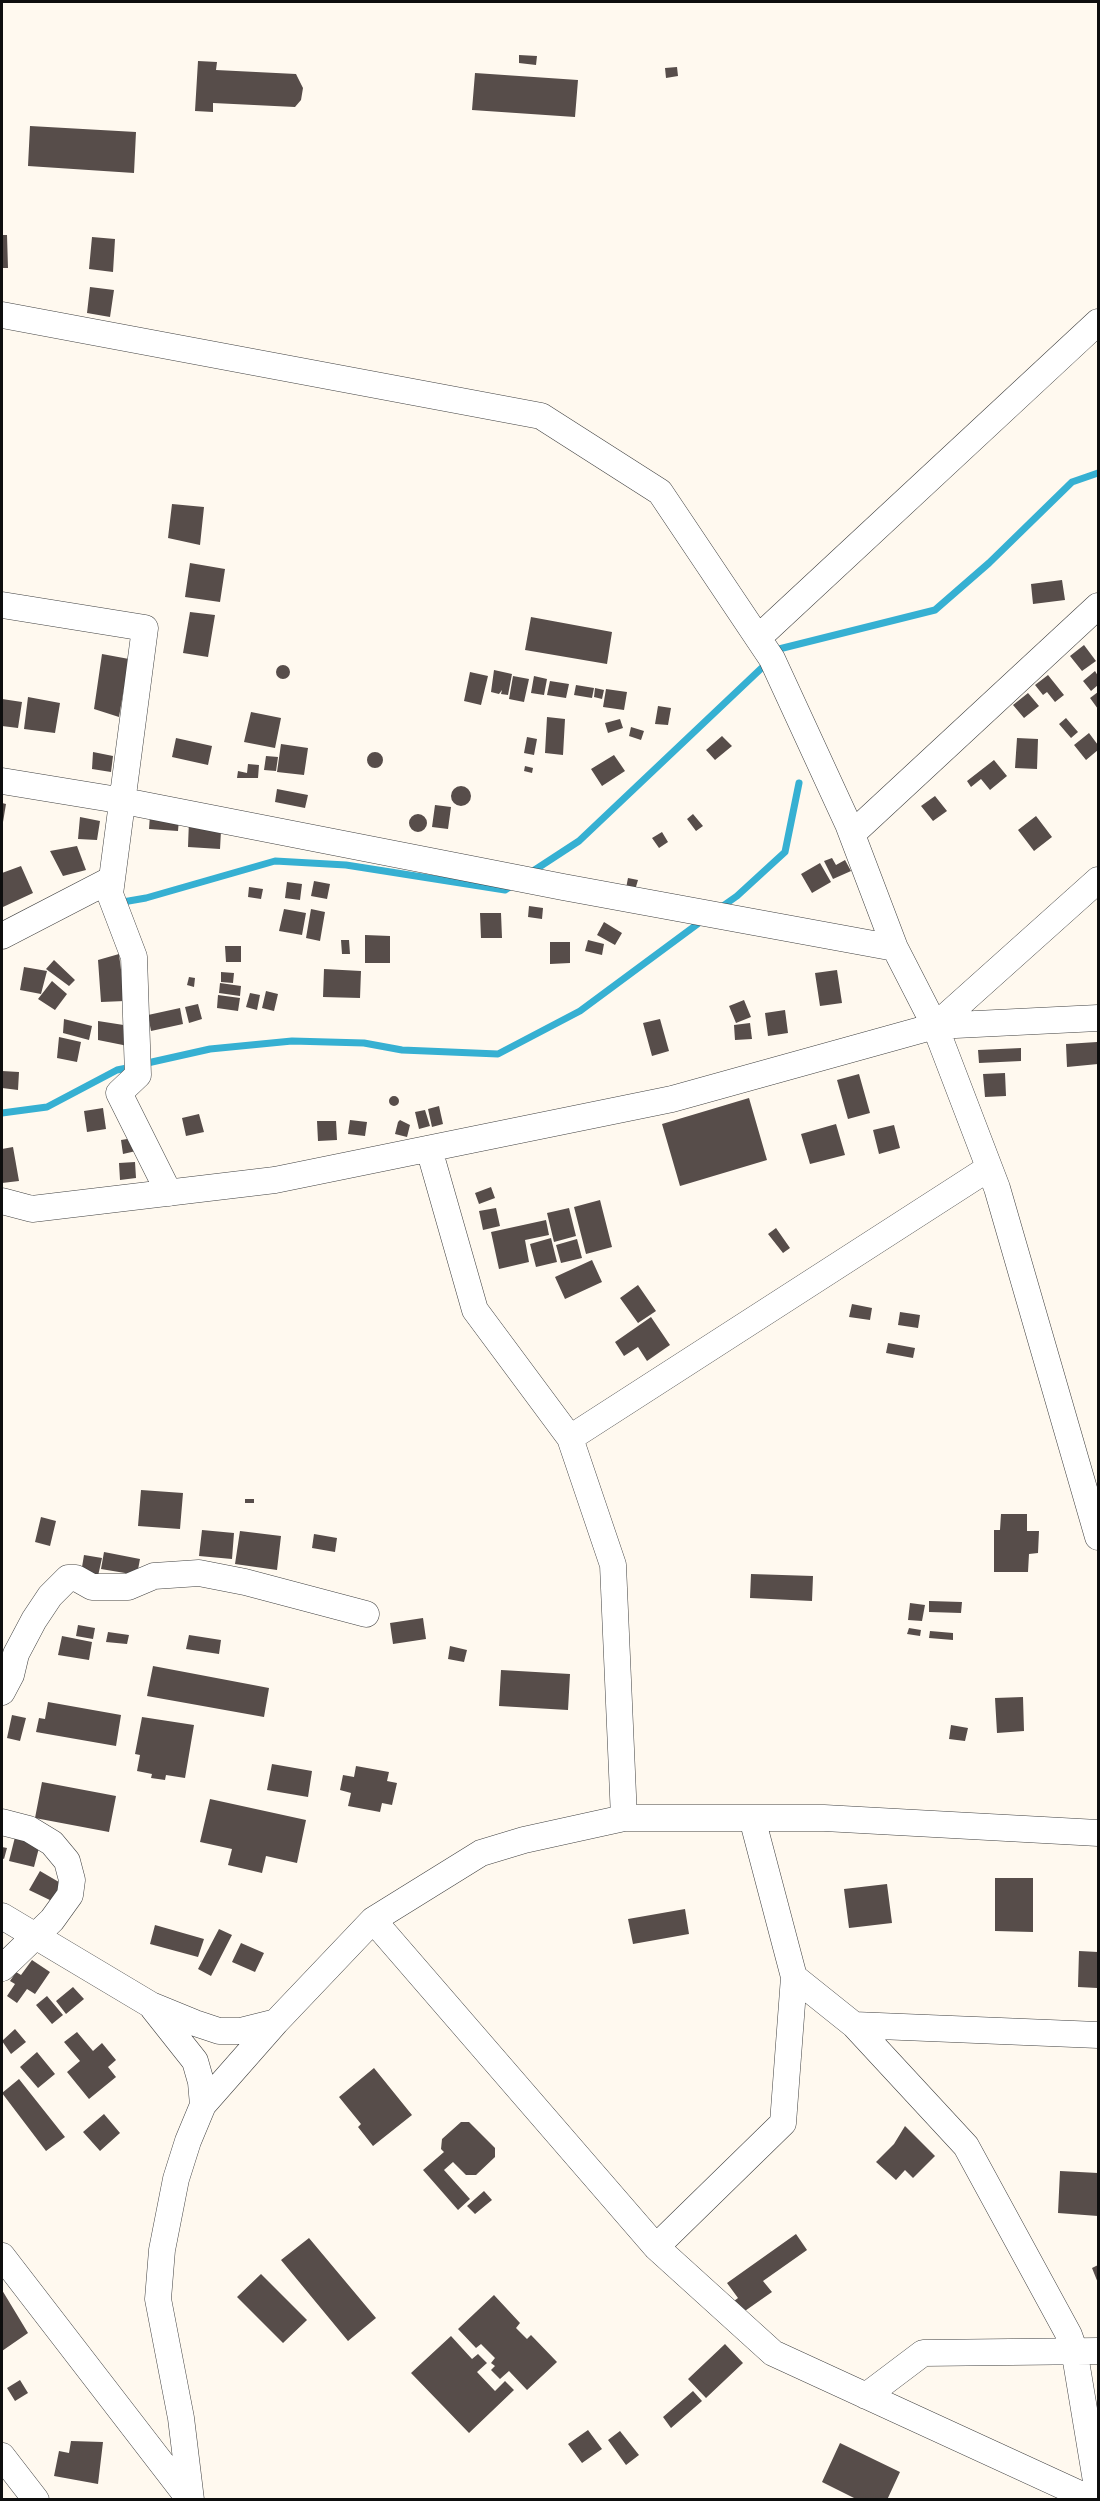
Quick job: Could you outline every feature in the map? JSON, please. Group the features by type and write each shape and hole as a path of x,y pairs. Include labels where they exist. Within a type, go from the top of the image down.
{"street":[{"path":"2,315 541,416 660,492 771,659 852,834 895,948 935,1026 989,1168 1098,1537"},
{"path":"758,638 1098,322"},
{"path":"2,605 146,628 110,894 134,957 138,1075 119,1093 169,1193"},
{"path":"852,834 1098,606"},
{"path":"2,782 124,801 563,887 895,948"},
{"path":"2,936 112,879"},
{"path":"935,1026 1098,880"},
{"path":"2,1201 32,1209 275,1180 672,1099 935,1026 1098,1018"},
{"path":"429,1149 475,1310 570,1438 614,1565 624,1818"},
{"path":"570,1438 989,1168"},
{"path":"2,1692 11,1674 16,1654 34,1620 50,1596 68,1578 76,1578 93,1587 128,1587 154,1576 199,1573 245,1582 366,1614"},
{"path":"190,2499 181,2418 158,2299 162,2250 176,2179 188,2141 203,2105 276,2022 373,1920 481,1853 524,1840 624,1818 824,1818 1098,1833"},
{"path":"656,2247 783,2123 794,1977 752,1818"},
{"path":"2,1822 29,1829 52,1843 67,1861 72,1880 70,1895 52,1920 2,1968"},
{"path":"2,1916 151,2005 219,2031 240,2031 276,2022"},
{"path":"373,1920 656,2247 773,2353 1093,2499"},
{"path":"794,1977 854,2025 966,2146 1069,2335 1086,2350 1098,2493"},
{"path":"151,2005 195,2061 201,2082 203,2105"},
{"path":"854,2025 1098,2035"},
{"path":"2,2256 190,2499"},
{"path":"866,2396 923,2353 1086,2350"},
{"path":"2,2456 36,2499"}],"building":[{"path":"519,55 537,56 536,65 519,63"},
{"path":"198,61 217,62 216,70 296,74 303,88 301,100 295,107 213,103 213,112 195,111"},
{"path":"677,67 678,76 666,78 665,68"},
{"path":"475,73 578,80 575,117 472,110"},
{"path":"30,126 136,132 134,173 28,166"},
{"path":"2,235 7,235 8,268 2,268"},
{"path":"92,237 115,239 113,272 89,269"},
{"path":"90,287 114,290 110,317 87,313"},
{"path":"172,504 204,507 200,545 168,538"},
{"path":"190,563 225,569 220,602 185,597"},
{"path":"1062,580 1065,600 1033,604 1031,584"},
{"path":"190,612 215,615 208,657 183,653"},
{"path":"531,617 612,632 607,664 525,650"},
{"path":"1084,645 1096,661 1082,671 1070,656"},
{"path":"102,654 129,659 119,717 94,709"},
{"path":"280,665 286,665 290,672 286,679 280,679 276,675 276,669"},
{"path":"494,670 512,674 508,695 501,694 502,690 499,694 491,692"},
{"path":"1095,671 1098,676 1098,685 1091,691 1083,681"},
{"path":"470,672 488,676 481,705 464,701"},
{"path":"1048,675 1064,695 1055,702 1047,692 1043,695 1035,685"},
{"path":"513,676 529,679 524,702 509,699"},
{"path":"534,676 547,679 544,695 531,693"},
{"path":"550,681 569,684 566,698 547,695"},
{"path":"576,685 594,688 592,698 574,695"},
{"path":"595,688 604,690 602,699 594,697"},
{"path":"606,689 627,692 624,710 603,707"},
{"path":"1098,692 1098,709 1090,698"},
{"path":"1028,693 1039,706 1024,718 1013,705"},
{"path":"28,697 60,703 55,733 24,729"},
{"path":"2,699 22,702 18,728 2,726"},
{"path":"658,706 671,708 668,725 655,724"},
{"path":"251,712 281,718 275,748 244,742"},
{"path":"547,717 565,719 563,755 545,753"},
{"path":"1066,718 1078,732 1071,738 1059,724"},
{"path":"620,719 623,728 608,733 605,723"},
{"path":"631,727 644,731 641,740 629,736"},
{"path":"1089,733 1098,745 1098,750 1086,760 1074,745"},
{"path":"722,736 732,746 715,760 706,750"},
{"path":"527,737 537,739 534,755 524,753"},
{"path":"176,738 212,746 208,765 172,757"},
{"path":"1017,738 1038,739 1037,769 1015,768"},
{"path":"281,744 308,748 304,775 277,772"},
{"path":"93,752 113,756 111,772 92,769"},
{"path":"375,752 383,760 375,768 367,760"},
{"path":"614,755 625,771 602,786 591,769"},
{"path":"266,756 278,757 276,771 264,770"},
{"path":"994,760 1007,776 990,790 981,779 971,787 967,781"},
{"path":"248,764 259,765 258,778 237,778 238,771 247,773"},
{"path":"525,766 533,768 532,773 524,771"},
{"path":"461,786 468,789 471,796 468,803 461,806 454,803 451,796 454,789"},
{"path":"277,789 308,795 305,808 275,802"},
{"path":"935,796 947,811 933,821 921,806"},
{"path":"2,803 6,804 3,822 2,822"},
{"path":"435,805 451,807 448,829 432,827"},
{"path":"418,814 424,817 427,823 424,829 418,832 412,829 409,823 412,817"},
{"path":"693,814 703,826 696,831 687,819"},
{"path":"150,815 179,819 178,831 149,829"},
{"path":"1036,816 1052,837 1034,851 1018,830"},
{"path":"80,817 100,821 97,840 78,839"},
{"path":"189,820 200,821 200,829 221,831 220,849 188,847"},
{"path":"662,832 668,842 659,848 652,838"},
{"path":"77,846 86,870 63,876 50,851"},
{"path":"832,858 836,865 845,860 851,871 833,879 824,861"},
{"path":"820,863 831,882 812,893 801,874"},
{"path":"21,866 33,893 3,907 2,873"},
{"path":"628,878 638,880 635,890 626,888"},
{"path":"314,881 330,884 327,899 311,896"},
{"path":"287,882 302,884 300,900 285,898"},
{"path":"249,887 263,889 261,899 248,897"},
{"path":"529,906 543,908 542,919 528,917"},
{"path":"284,909 306,913 302,935 279,931"},
{"path":"311,909 325,912 320,941 306,938"},
{"path":"480,913 501,913 502,938 481,938"},
{"path":"604,922 622,933 615,945 597,935"},
{"path":"365,935 390,936 390,963 365,963"},
{"path":"341,940 349,940 350,954 342,954"},
{"path":"588,940 604,944 602,955 585,951"},
{"path":"550,942 570,942 570,963 550,964"},
{"path":"225,946 241,946 241,962 226,962"},
{"path":"119,954 125,1001 101,1002 98,960"},
{"path":"54,960 75,980 69,986 46,969"},
{"path":"24,967 47,971 41,994 20,990"},
{"path":"324,969 361,971 360,998 323,997"},
{"path":"837,970 842,1003 820,1006 815,973"},
{"path":"221,972 234,973 233,983 221,982"},
{"path":"189,977 195,978 194,987 187,985"},
{"path":"52,981 67,994 55,1010 38,999"},
{"path":"220,983 241,986 240,996 219,993"},
{"path":"266,991 278,994 274,1011 262,1008"},
{"path":"250,993 260,995 257,1010 246,1007"},
{"path":"218,995 240,998 238,1011 217,1008"},
{"path":"744,1000 751,1017 736,1023 729,1006"},
{"path":"198,1004 202,1019 189,1023 185,1007"},
{"path":"180,1008 183,1024 151,1031 148,1015"},
{"path":"785,1010 788,1033 768,1036 765,1013"},
{"path":"64,1019 92,1026 89,1040 63,1033"},
{"path":"660,1019 669,1051 652,1056 643,1023"},
{"path":"98,1021 130,1026 128,1046 98,1040"},
{"path":"750,1023 752,1039 735,1040 734,1025"},
{"path":"59,1037 81,1042 77,1062 57,1058"},
{"path":"1097,1042 1098,1064 1067,1067 1066,1044"},
{"path":"1021,1048 1021,1061 979,1063 978,1050"},
{"path":"2,1071 19,1072 18,1090 2,1088"},
{"path":"1005,1073 1006,1096 985,1097 983,1074"},
{"path":"859,1074 870,1113 848,1119 837,1080"},
{"path":"394,1096 398,1097 398,1105 394,1106 390,1105 389,1101 390,1097"},
{"path":"749,1098 767,1160 680,1186 662,1124"},
{"path":"439,1106 443,1124 432,1127 428,1109"},
{"path":"103,1108 106,1129 87,1132 84,1111"},
{"path":"425,1110 430,1126 419,1129 415,1112"},
{"path":"199,1114 204,1132 186,1136 182,1118"},
{"path":"350,1120 367,1122 365,1136 348,1134"},
{"path":"400,1120 410,1125 407,1137 395,1134"},
{"path":"317,1121 336,1121 337,1140 318,1141"},
{"path":"836,1124 845,1155 810,1164 801,1134"},
{"path":"894,1125 900,1148 879,1154 873,1130"},
{"path":"133,1138 136,1151 123,1154 121,1140"},
{"path":"13,1147 19,1181 2,1183 2,1149"},
{"path":"135,1162 136,1178 120,1180 119,1163"},
{"path":"491,1187 495,1198 479,1204 475,1193"},
{"path":"600,1200 612,1247 586,1254 574,1207"},
{"path":"496,1208 500,1226 483,1230 479,1211"},
{"path":"569,1208 576,1236 554,1242 547,1213"},
{"path":"546,1220 549,1235 525,1240 529,1262 499,1269 491,1232"},
{"path":"776,1228 790,1248 783,1253 768,1234"},
{"path":"551,1238 557,1262 536,1267 530,1244"},
{"path":"577,1239 582,1258 561,1263 556,1245"},
{"path":"592,1260 602,1282 565,1299 555,1277"},
{"path":"638,1285 656,1311 638,1323 620,1298"},
{"path":"852,1304 872,1308 870,1320 849,1317"},
{"path":"900,1312 920,1315 918,1328 898,1325"},
{"path":"651,1317 670,1345 647,1361 638,1347 624,1356 615,1342"},
{"path":"888,1343 915,1348 913,1358 886,1353"},
{"path":"141,1490 183,1493 180,1529 138,1526"},
{"path":"245,1499 254,1499 254,1503 245,1503"},
{"path":"1001,1514 1027,1514 1027,1531 1039,1531 1038,1553 1029,1554 1028,1572 994,1572 994,1530 1000,1530"},
{"path":"41,1517 56,1521 50,1546 35,1542"},
{"path":"202,1530 234,1533 232,1559 199,1556"},
{"path":"240,1531 281,1536 277,1570 235,1564"},
{"path":"314,1534 337,1538 335,1552 312,1548"},
{"path":"104,1552 140,1559 137,1575 101,1569"},
{"path":"84,1555 102,1558 98,1576 81,1573"},
{"path":"751,1574 813,1576 812,1601 750,1598"},
{"path":"929,1601 962,1602 961,1613 929,1612"},
{"path":"910,1603 925,1605 922,1621 908,1620"},
{"path":"423,1618 426,1639 393,1644 390,1623"},
{"path":"78,1625 95,1628 93,1639 76,1636"},
{"path":"909,1628 921,1630 920,1636 907,1634"},
{"path":"930,1631 953,1633 953,1640 929,1638"},
{"path":"108,1632 129,1635 127,1644 106,1642"},
{"path":"189,1635 221,1640 219,1654 186,1649"},
{"path":"62,1636 92,1642 89,1660 58,1655"},
{"path":"450,1646 467,1650 464,1662 448,1659"},
{"path":"153,1666 269,1688 264,1717 147,1696"},
{"path":"501,1670 570,1674 568,1710 499,1706"},
{"path":"1023,1697 1024,1731 997,1733 995,1698"},
{"path":"48,1702 121,1715 116,1746 36,1732 39,1718 45,1719"},
{"path":"12,1715 26,1718 20,1741 7,1738"},
{"path":"142,1717 194,1725 185,1778 166,1775 165,1780 151,1778 152,1774 137,1771 140,1755 135,1754"},
{"path":"951,1725 968,1728 965,1741 949,1739"},
{"path":"272,1764 312,1771 308,1797 267,1790"},
{"path":"356,1766 389,1772 387,1781 397,1783 392,1805 382,1803 380,1812 348,1806 351,1793 340,1790 343,1775 354,1777"},
{"path":"42,1782 116,1796 109,1832 35,1818"},
{"path":"210,1799 306,1820 297,1863 266,1856 262,1873 228,1865 232,1849 200,1842"},
{"path":"15,1837 40,1844 34,1867 9,1861"},
{"path":"2,1847 7,1848 4,1859 2,1858"},
{"path":"40,1871 64,1885 54,1902 29,1890"},
{"path":"995,1878 1033,1878 1033,1932 995,1931"},
{"path":"887,1884 892,1923 849,1928 844,1889"},
{"path":"685,1909 689,1934 633,1944 628,1919"},
{"path":"155,1925 204,1939 198,1957 150,1944"},
{"path":"219,1929 232,1935 211,1976 198,1969"},
{"path":"241,1943 264,1953 255,1972 232,1962"},
{"path":"1079,1951 1098,1952 1097,1988 1078,1987"},
{"path":"32,1960 50,1972 35,1994 27,1989 17,2003 7,1996 15,1984 10,1981 16,1972 21,1975"},
{"path":"73,1987 84,1999 66,2014 56,2001"},
{"path":"47,1996 63,2015 52,2024 36,2005"},
{"path":"15,2029 26,2042 11,2054 2,2041"},
{"path":"77,2032 93,2051 102,2043 116,2060 108,2067 116,2077 89,2099 67,2072 80,2061 64,2042"},
{"path":"37,2052 55,2074 38,2088 20,2067"},
{"path":"374,2068 412,2115 373,2146 358,2127 361,2124 339,2097"},
{"path":"19,2079 65,2137 46,2151 2,2093"},
{"path":"104,2114 120,2133 100,2151 83,2132"},
{"path":"461,2122 469,2122 495,2148 495,2157 476,2175 466,2175 453,2162 444,2170 470,2199 458,2210 423,2170 444,2152 441,2149 442,2139"},
{"path":"905,2126 935,2156 913,2178 905,2170 896,2180 876,2162 894,2144"},
{"path":"1060,2171 1098,2173 1098,2216 1058,2213"},
{"path":"484,2191 492,2200 475,2214 467,2206"},
{"path":"796,2234 807,2250 763,2281 772,2292 742,2313 734,2301 738,2298 727,2283"},
{"path":"309,2238 376,2318 348,2341 281,2260"},
{"path":"1098,2265 1098,2283 1092,2268"},
{"path":"261,2274 307,2320 283,2343 237,2297"},
{"path":"2,2290 28,2333 2,2351"},
{"path":"494,2295 520,2323 516,2328 527,2339 531,2335 557,2362 527,2390 509,2371 500,2379 491,2370 495,2366 491,2363 495,2358 481,2344 476,2348 458,2329"},
{"path":"451,2336 472,2359 478,2354 487,2363 477,2372 495,2391 505,2381 514,2390 469,2433 411,2373"},
{"path":"725,2344 743,2363 706,2398 688,2379"},
{"path":"20,2380 28,2393 15,2401 7,2388"},
{"path":"693,2391 702,2401 671,2428 663,2417"},
{"path":"588,2430 602,2449 582,2463 568,2444"},
{"path":"620,2431 639,2455 626,2465 608,2440"},
{"path":"71,2441 103,2442 98,2484 54,2476 59,2451 69,2453"},
{"path":"840,2443 900,2472 887,2500 858,2500 822,2482"}],"waterway":[{"path":"776,654 779,649 935,610 989,563 1072,482 1098,473"},
{"path":"530,873 579,841 768,662"},
{"path":"720,908 737,896 785,852 799,783"},
{"path":"117,903 146,898 275,861 346,865 505,890 514,884"},
{"path":"143,1064 210,1049 292,1041 364,1043 402,1050 498,1054 580,1011 703,920"},
{"path":"2,1113 47,1107 117,1070 132,1067"}]}
